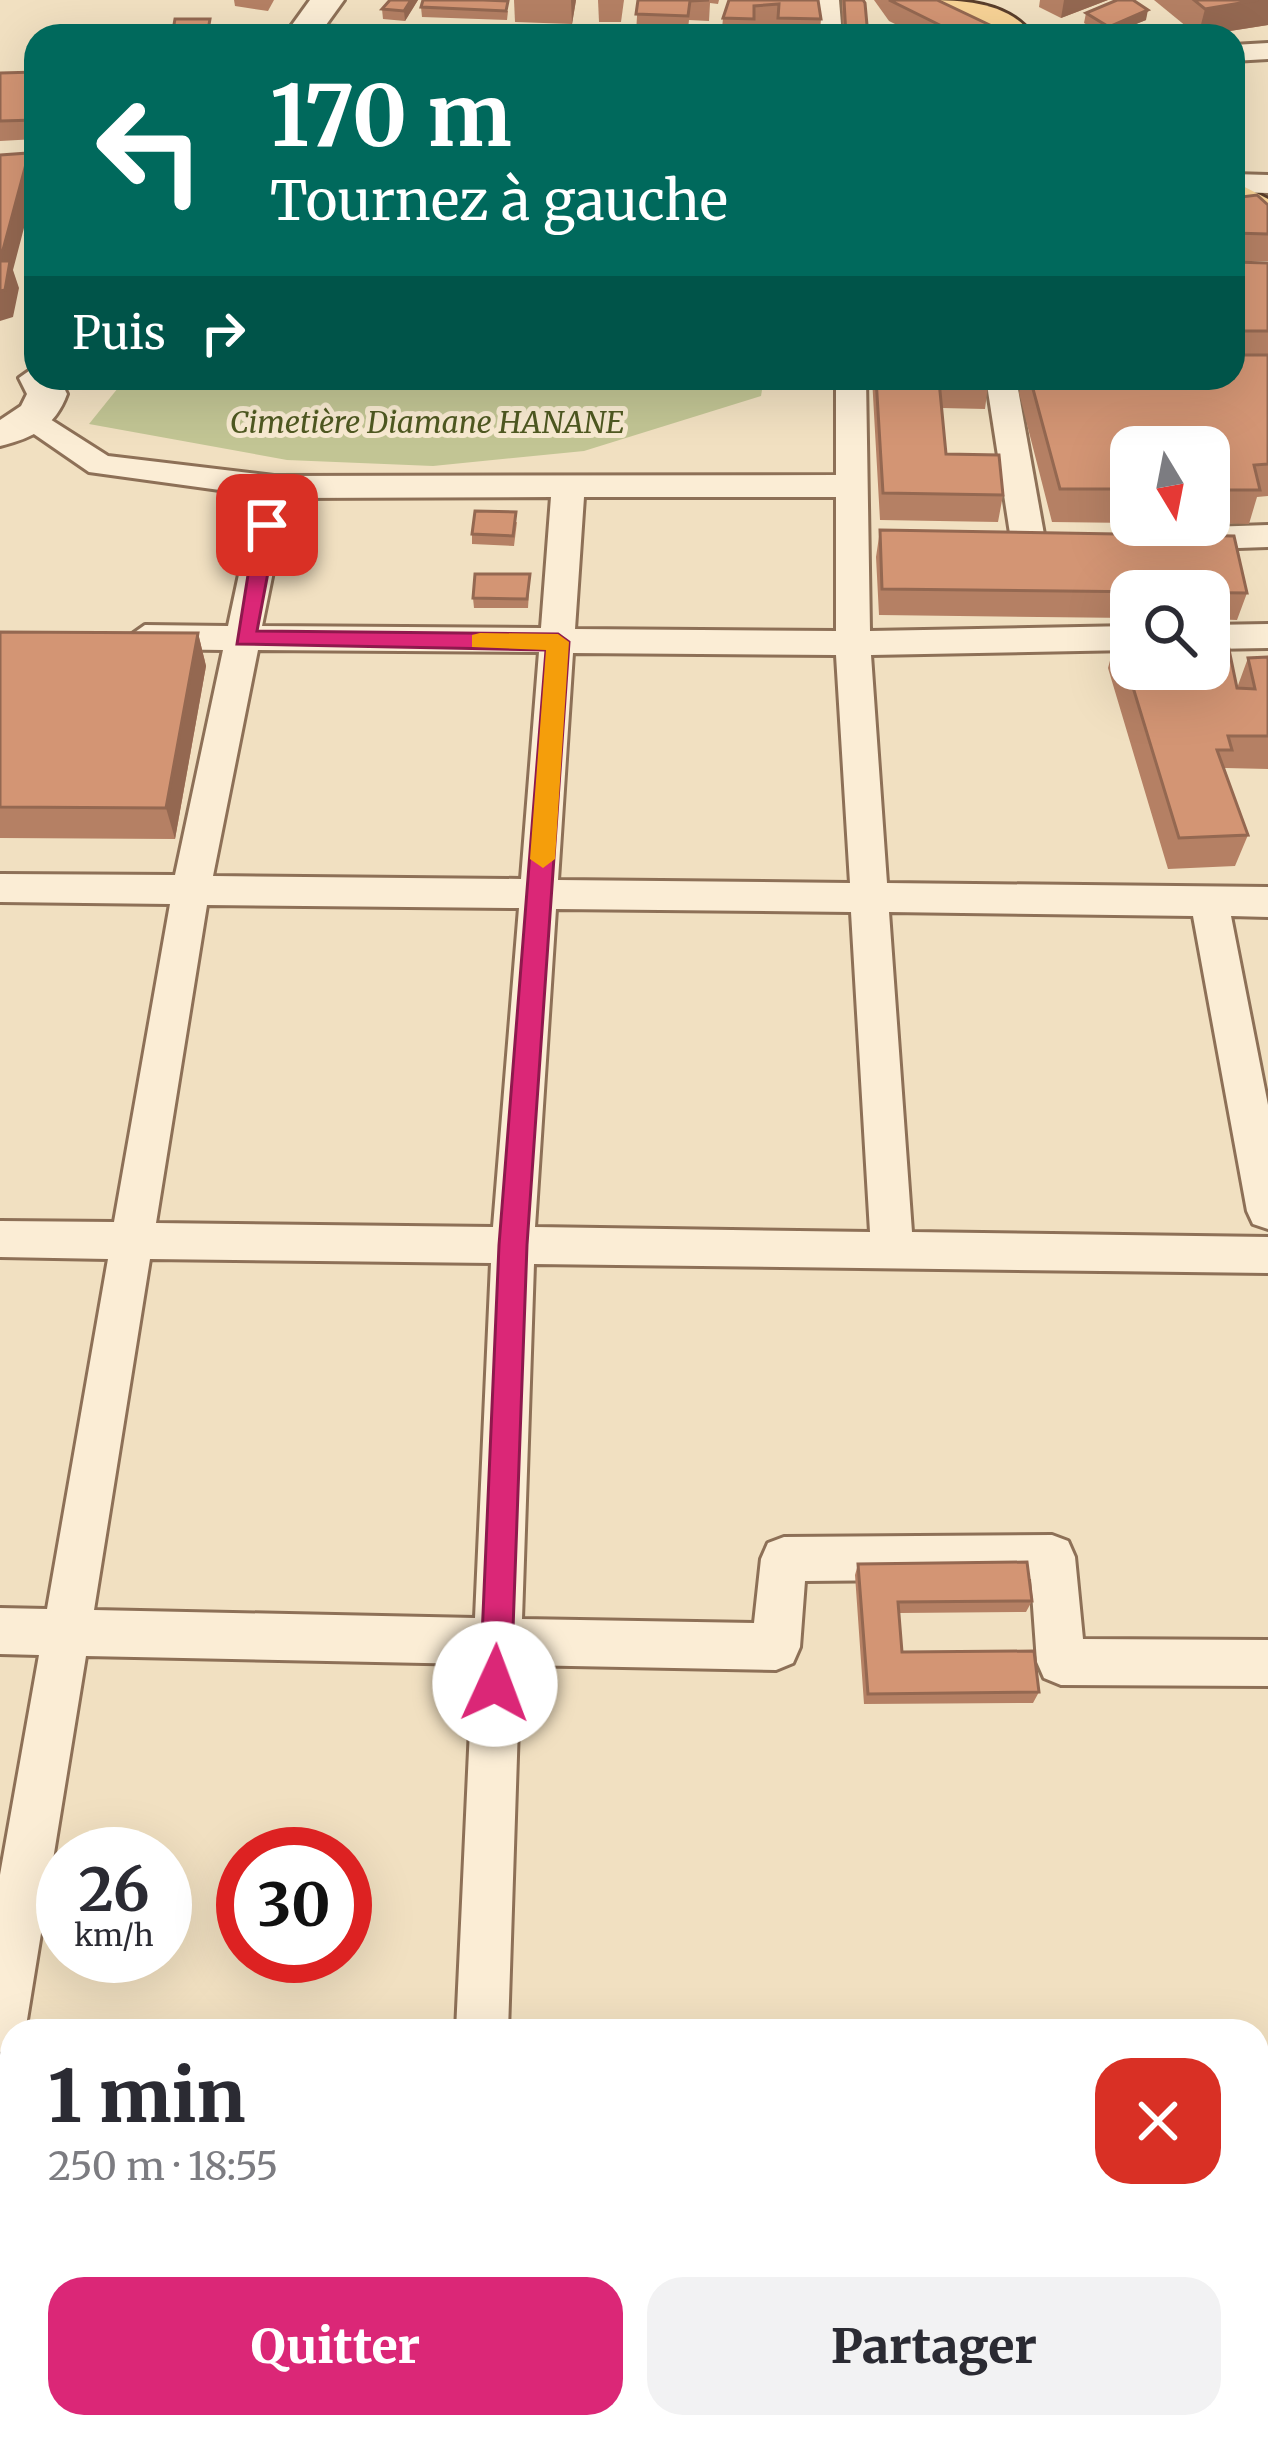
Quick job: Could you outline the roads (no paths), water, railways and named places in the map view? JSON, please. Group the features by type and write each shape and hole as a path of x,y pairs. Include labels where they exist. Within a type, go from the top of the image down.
{"main road":[{"path":"944,0 989,24"}],"street":[{"path":"44,390 47,394 15,427 100,466 274,487 854,486"},
{"path":"850,390 854,486 865,540 853,643 892,1250"},
{"path":"1003,390 1028,540"},
{"path":"1,2019 191,890 274,487"},
{"path":"482,2019 513,1245 568,488"},
{"path":"1230,537 1268,536"},
{"path":"985,540 1072,539"},
{"path":"111,636 853,643 1110,638"},
{"path":"1230,637 1268,636"},
{"path":"0,888 1268,902"},
{"path":"1209,902 1268,1211"},
{"path":"0,1239 1268,1255"},
{"path":"0,1631 776,1647 784,1558 1052,1557 1061,1662 1268,1663"}],"park label":[{"name":"Cimetière Diamane HANANE","path":"427,422"}]}
